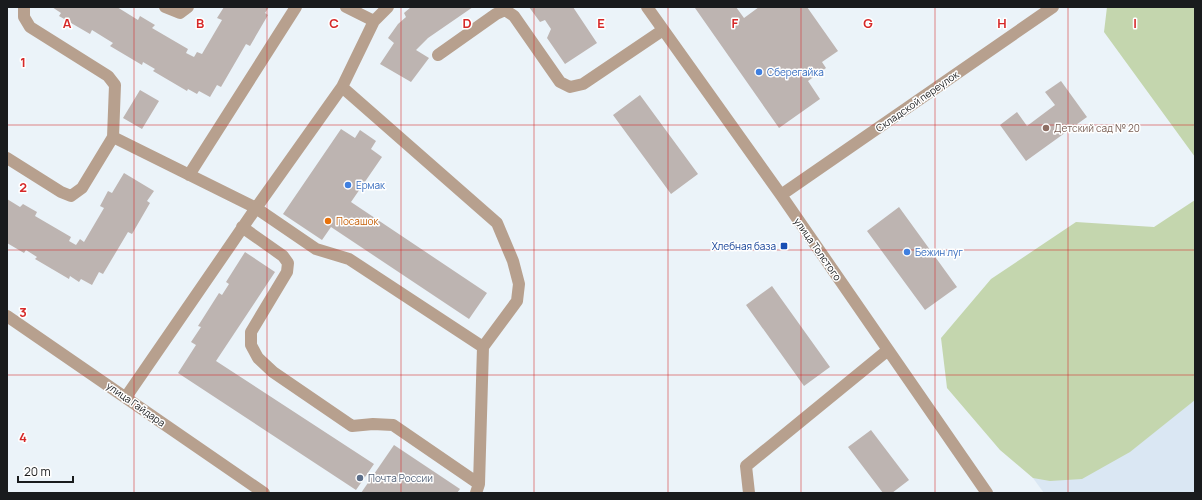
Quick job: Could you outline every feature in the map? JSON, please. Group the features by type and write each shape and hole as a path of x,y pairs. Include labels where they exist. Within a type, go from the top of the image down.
{"street":[{"path":"7,158 61,192 71,196 82,188 113,137 116,84 108,76 30,27 24,17 24,7"},
{"path":"165,7 180,12 188,7"},
{"path":"189,175 296,7"},
{"path":"346,7 374,21"},
{"path":"126,397 242,227 342,87 374,21 388,7"},
{"name":"улица Толстого","path":"647,7 780,195 987,493"},
{"name":"Складской переулок","path":"780,195 1053,7"},
{"path":"438,55 496,14 505,10 514,16 560,82 570,87 583,84 663,30"},
{"path":"342,87 496,223 513,261 519,284 518,301 483,347 478,488"},
{"path":"113,137 256,208 316,248 349,259 483,347"},
{"path":"242,227 283,256 288,264 287,272 251,332 251,345 258,358 273,372 352,426 373,424 393,425 478,488"},
{"name":"улица Гайдара","path":"7,316 261,492"},
{"path":"749,493 746,466 888,350"}],"shaded area":[{"path":"1186,352 1195,353 1195,493 1044,493 1033,478"}],"green space":[{"path":"1107,7 1195,7 1195,157 1104,32"},
{"path":"1195,200 1195,400 1130,452 1082,479 1050,481 1033,478 1000,450 947,388 941,338 991,279 1076,222 1154,227"}],"building":[{"path":"52,7 117,7 138,20 140,16 155,25 152,28 188,49 186,53 194,57 197,52 202,54 222,20 217,18 224,7 269,7 265,13 268,15 250,46 246,44 221,87 217,85 210,97 199,91 197,94 188,89 187,91 153,71 155,69 143,62 142,65 110,46 113,43 92,30 90,34 59,16 61,13"},
{"path":"411,7 473,7 428,38 416,50 429,58 411,82 380,64 394,43 388,38 398,24 406,17 404,13"},
{"path":"529,7 573,7 597,43 565,64 547,38 551,29 545,20 540,22"},
{"name":"Сберегайка","path":"736,7 744,18 759,7 807,7 838,51 822,62 826,68 808,81 820,99 779,128 695,8"},
{"path":"1061,81 1087,117 1026,161 1000,125 1017,112 1027,126 1055,105 1045,92"},
{"path":"140,90 159,101 142,129 123,118"},
{"path":"640,95 698,174 671,194 613,115"},
{"path":"341,129 355,138 360,130 376,141 371,149 382,157 351,202 487,293 469,319 331,227 322,240 283,214"},
{"path":"124,173 154,191 147,201 150,203 132,234 128,232 103,274 99,272 92,285 81,279 79,282 70,276 69,279 35,259 37,257 26,250 24,253 7,243 7,199 20,207 23,204 37,212 35,216 71,237 69,241 76,245 80,239 84,242 104,208 100,206 108,191 112,193"},
{"name":"Бежин луг","path":"899,207 957,287 925,310 867,231"},
{"path":"245,252 275,272 216,361 374,464 356,490 178,373 196,345 191,342 201,327 198,326 219,293 222,295 229,284 226,282"},
{"path":"772,286 830,367 804,386 746,305"},
{"path":"871,430 909,480 892,493 883,493 848,447"},
{"path":"394,445 460,489 457,493 361,493"}],"place":[{"name":"Сберегайка","path":"759,72"},
{"name":"Детский сад № 20","path":"1046,128"},
{"name":"Ермак","path":"348,185"},
{"name":"Посашок","path":"328,221"},
{"name":"Хлебная база","path":"784,246"},
{"name":"Бежин луг","path":"907,252"},
{"name":"Почта России","path":"360,478"}]}
